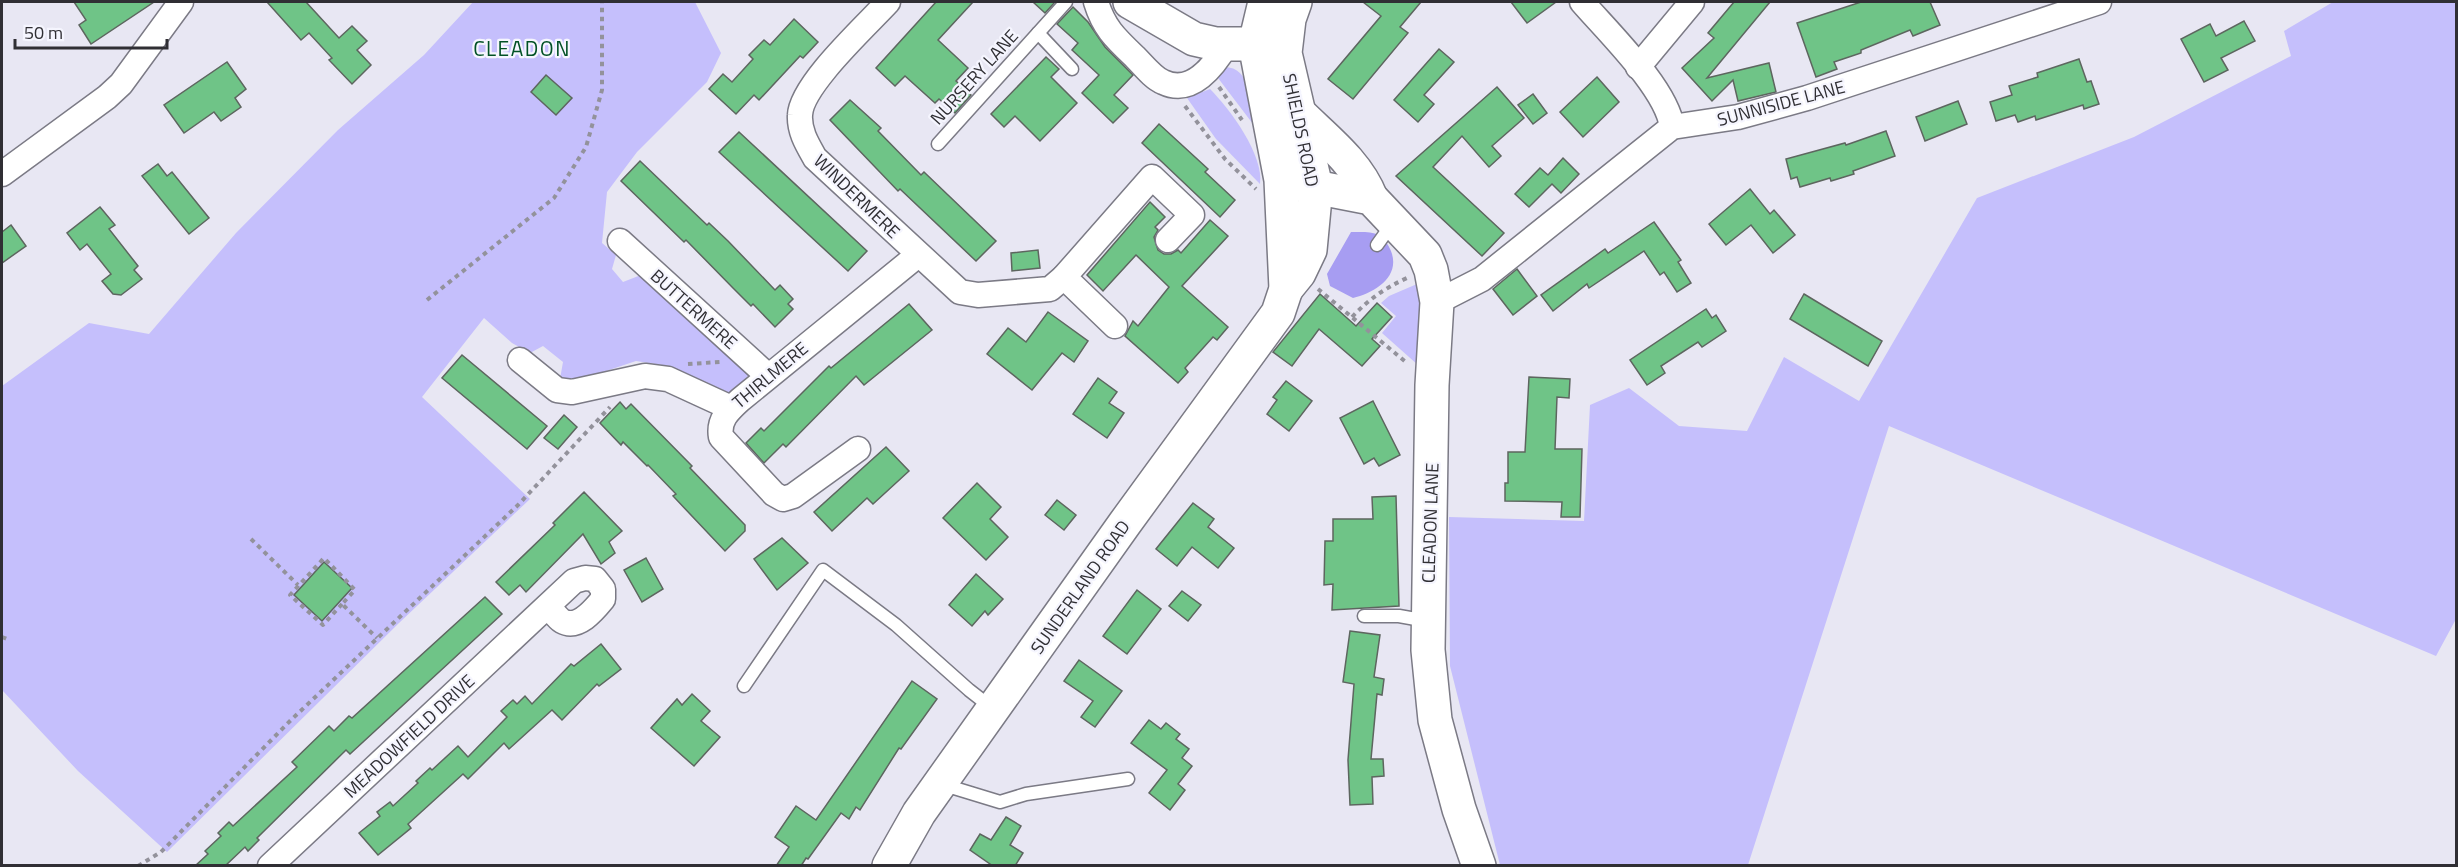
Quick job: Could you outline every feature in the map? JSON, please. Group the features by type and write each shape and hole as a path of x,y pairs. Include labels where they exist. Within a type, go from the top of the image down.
{"main road":[{"path":"1130,2 1194,39 1256,47"},
{"name":"SHIELDS ROAD","path":"1265,2 1256,47 1281,180 1288,292"},
{"name":"SHIELDS ROAD","path":"1256,47 1288,19 1295,2"},
{"name":"SHIELDS ROAD","path":"1256,47 1298,111 1316,188 1310,250 1288,292"},
{"name":"CLEADON LANE","path":"1298,111 1351,164 1364,182 1385,234 1425,255 1431,270 1437,302 1432,385 1432,478 1427,621 1435,720 1459,809 1479,866"},
{"path":"1281,180 1371,198"},
{"name":"SUNDERLAND ROAD","path":"889,866 919,813 1288,292"}],"street":[{"name":"WINDERMERE","path":"888,2 821,74 807,93 800,113 803,138 815,158 960,292 978,295 1050,289 1064,277"},
{"path":"1096,2 1102,22 1119,42 1161,82 1176,86 1196,80 1214,67 1256,47"},
{"path":"1437,302 1482,279 1672,127 1671,116 1664,101 1582,2"},
{"path":"1638,67 1692,2"},
{"name":"SUNNISIDE LANE","path":"1672,127 1738,117 1807,98 2099,2"},
{"path":"2,174 122,84 173,5"},
{"path":"1115,326 1064,277 1152,177 1192,215 1168,240"},
{"name":"BUTTERMERE","path":"625,254 761,370"},
{"name":"THIRLMERE","path":"858,449 793,496 783,499 774,494 721,437 719,427 725,413 761,370 918,255"},
{"path":"533,364 557,390 572,392 643,377 668,379 731,408"},
{"name":"MEADOWFIELD DRIVE","path":"270,866 548,606"}],"lane":[{"name":"NURSERY LANE","path":"938,144 1066,2"},
{"name":"NURSERY LANE","path":"1038,33 1072,69"},
{"path":"744,686 823,570 896,624 993,709"},
{"path":"1364,615 1399,616 1427,621"},
{"path":"940,784 1000,802 1026,794 1128,780"}],"path":[{"path":"427,300 554,198 586,147 602,90 603,2"},
{"path":"1176,86 1181,101 1197,125 1225,159 1283,213"},
{"path":"1352,317 1367,301 1387,288 1431,270"},
{"path":"1288,292 1352,317 1432,385"},
{"path":"138,866 161,852 291,720 518,505 643,377 680,365 709,362 761,370"},
{"path":"251,539 298,585"},
{"path":"324,558 355,590 342,604 323,625 290,595 324,558"},
{"path":"342,604 377,638"},
{"path":"2,637 7,639"}],"shaded area":[{"path":"473,2 695,2 721,53 707,82 637,152 607,192 602,243 616,255 612,269 623,282 641,275 751,373 730,393 669,366 636,361 579,380 560,379 563,362 543,346 530,353 512,343 484,318 422,397 530,499 399,623 167,852 78,771 2,690 2,386 89,323 149,334 236,233 338,130 424,55"},
{"path":"2333,2 2456,2 2456,619 2436,656 1889,426 1748,865 1500,865 1450,666 1449,517 1584,521 1590,405 1629,388 1679,426 1747,431 1784,357 1859,401 1977,198 2134,137 2291,56 2284,31"},
{"path":"1224,67 1240,73 1245,79 1253,124 1218,78 1218,73"},
{"path":"1210,89 1236,120 1251,146 1260,172 1260,184 1216,139 1187,98"},
{"path":"1351,232 1369,232 1379,235 1390,249 1393,263 1392,270 1383,283 1353,298 1330,286 1327,274"},
{"path":"1417,284 1420,314 1418,365 1382,333 1396,316 1381,303 1389,296"}],"building":[{"path":"74,2 154,2 91,44 79,25 86,20"},
{"path":"267,2 306,2 339,38 352,26 367,41 357,50 371,65 352,84 329,60 332,58 309,33 301,40"},
{"path":"936,2 973,2 938,40 968,68 956,81 971,95 955,113 939,99 935,103 905,76 895,86 876,68"},
{"path":"1033,2 1055,2 1045,13"},
{"path":"1363,2 1421,2 1400,27 1408,33 1353,99 1328,79 1381,16"},
{"path":"1511,2 1556,2 1527,23"},
{"path":"1734,2 1770,2 1707,78 1769,63 1776,92 1738,101 1733,80 1712,101 1682,68 1714,38 1708,33"},
{"path":"1861,2 1930,2 1940,25 1913,36 1910,30 1861,50 1861,53 1834,62 1837,69 1816,77 1797,23"},
{"path":"1073,7 1088,22 1105,47 1133,75 1114,95 1128,108 1113,123 1082,93 1099,75 1072,50 1078,43 1057,24"},
{"path":"794,19 818,42 803,58 800,56 759,100 754,95 736,114 709,89 723,74 732,82 753,59 749,55 764,40 770,45"},
{"path":"2244,21 2255,41 2221,58 2228,70 2204,82 2181,39 2210,24 2216,36"},
{"path":"1439,49 1454,62 1424,95 1434,104 1418,122 1394,100"},
{"path":"1046,57 1059,69 1051,77 1077,103 1040,141 1015,116 1004,127 991,114"},
{"path":"2079,59 2087,82 2091,81 2099,104 2084,109 2083,105 2036,120 2035,116 2018,122 2015,115 1996,121 1990,102 2012,95 2009,86 2038,77 2037,73"},
{"path":"227,62 246,89 235,98 241,107 221,121 214,112 184,133 164,105"},
{"path":"546,75 572,98 556,115 531,92"},
{"path":"1597,77 1619,102 1583,137 1560,112"},
{"path":"1497,87 1524,118 1492,146 1501,156 1489,167 1462,136 1433,167 1504,233 1482,256 1396,176"},
{"path":"1533,94 1547,113 1533,124 1518,105"},
{"path":"850,100 881,128 878,131 921,175 924,172 996,241 976,261 900,189 898,191 830,120"},
{"path":"1958,101 1967,124 1925,141 1916,117"},
{"path":"1159,124 1208,169 1205,172 1235,200 1220,217 1142,143"},
{"path":"1886,131 1895,156 1853,171 1854,174 1831,181 1830,178 1800,187 1797,177 1791,179 1786,159 1845,143 1846,145"},
{"path":"739,132 867,251 848,271 719,152"},
{"path":"1563,158 1579,174 1561,193 1552,184 1529,207 1515,194 1540,168 1548,175"},
{"path":"640,161 707,225 709,223 728,241 775,290 780,285 793,299 788,304 793,309 775,327 686,240 684,242 621,181"},
{"path":"158,164 167,176 172,172 209,218 189,234 142,176"},
{"path":"1750,189 1770,214 1774,210 1795,235 1773,253 1751,225 1726,245 1709,224"},
{"path":"1150,202 1165,217 1155,227 1158,230 1154,237 1158,250 1164,254 1171,254 1178,250 1181,253 1210,220 1228,236 1182,286 1228,327 1217,340 1213,337 1185,368 1188,372 1178,383 1125,336 1133,321 1138,326 1169,287 1136,255 1103,291 1087,275"},
{"path":"100,207 115,225 109,229 138,266 134,270 142,279 121,295 113,294 102,281 111,274 87,244 80,250 67,233"},
{"path":"1654,222 1681,260 1678,262 1691,283 1677,292 1664,272 1660,275 1644,251 1589,288 1587,284 1553,311 1541,295 1605,249 1608,253"},
{"path":"11,225 26,246 2,263 2,232"},
{"path":"1038,250 1040,268 1012,271 1011,253"},
{"path":"1517,269 1537,296 1513,315 1493,289"},
{"path":"1320,294 1356,326 1377,303 1392,317 1372,339 1380,346 1362,366 1319,329 1292,366 1273,352"},
{"path":"1804,294 1882,341 1868,366 1790,319"},
{"path":"909,304 932,330 864,385 856,376 786,447 783,444 764,463 746,443 761,428 764,431 829,366 831,368"},
{"path":"1706,309 1712,318 1716,315 1726,331 1702,347 1698,342 1661,366 1665,373 1647,385 1630,360"},
{"path":"1048,312 1088,341 1074,362 1062,353 1032,390 987,354 1008,328 1026,342"},
{"path":"462,355 547,426 527,449 442,378"},
{"path":"1529,377 1570,379 1569,398 1557,397 1555,449 1582,449 1580,517 1561,517 1562,502 1505,501 1505,483 1508,483 1508,452 1525,452"},
{"path":"1098,378 1117,392 1109,403 1124,413 1107,438 1073,414"},
{"path":"1286,381 1312,401 1289,431 1267,414 1277,400 1273,397"},
{"path":"1373,401 1400,455 1379,466 1374,458 1364,464 1340,418"},
{"path":"620,402 626,409 631,404 692,466 690,468 745,525 745,531 725,551 673,496 676,494 648,465 623,442 621,445 600,423"},
{"path":"564,415 577,427 558,449 544,438"},
{"path":"886,447 909,471 873,504 867,498 832,531 814,512"},
{"path":"977,483 1001,507 990,519 1008,537 986,560 943,518"},
{"path":"584,492 622,531 609,542 615,553 601,564 583,534 526,592 520,585 509,595 496,582 555,525 553,523"},
{"path":"1396,496 1399,606 1332,610 1333,584 1324,585 1325,541 1333,541 1333,519 1373,519 1372,497"},
{"path":"1057,500 1076,515 1064,530 1045,515"},
{"path":"1193,503 1214,519 1208,527 1234,548 1218,568 1192,547 1177,566 1156,549"},
{"path":"782,538 808,563 777,590 754,559"},
{"path":"646,558 663,589 642,602 624,570"},
{"path":"324,562 352,588 322,621 294,595"},
{"path":"976,574 1003,599 988,615 985,611 972,626 949,605"},
{"path":"1137,590 1161,609 1127,654 1103,636"},
{"path":"1182,591 1201,605 1188,621 1169,606"},
{"path":"485,597 502,614 350,754 346,750 257,838 259,840 248,851 245,847 225,866 195,866 208,854 205,851 221,836 218,833 229,822 233,826 297,767 292,762 329,726 334,731 349,716 352,718"},
{"path":"1350,631 1380,635 1374,677 1384,679 1382,695 1377,694 1371,759 1383,759 1384,776 1372,777 1373,804 1350,805 1348,760 1354,684 1343,682"},
{"path":"601,644 621,669 599,686 597,684 562,720 552,710 509,749 504,743 468,779 463,774 408,824 411,828 378,855 359,833 380,816 377,812 390,802 393,806 418,783 416,781 430,768 432,770 458,746 468,757 507,717 501,711 513,700 517,704 525,696 532,704 571,664 574,666"},
{"path":"1079,660 1122,691 1095,727 1081,717 1093,701 1064,681"},
{"path":"912,681 937,699 901,749 899,748 860,810 856,807 849,819 841,813 801,866 776,866 789,847 775,837 796,806 816,820"},
{"path":"692,694 710,711 701,721 720,737 694,766 651,728 677,699 682,705"},
{"path":"1149,720 1161,729 1166,723 1180,734 1176,739 1189,749 1182,758 1192,766 1178,784 1185,790 1170,810 1149,793 1167,770 1131,743"},
{"path":"1006,817 1021,826 1010,845 1023,853 1015,866 993,866 970,850 980,834 991,840"}],"district":[{"name":"CLEADON","path":"522,48"}]}
